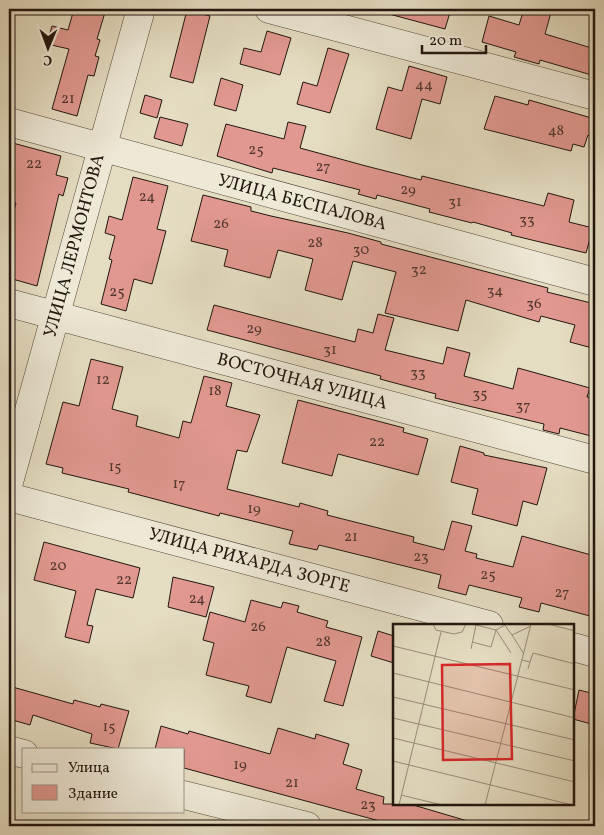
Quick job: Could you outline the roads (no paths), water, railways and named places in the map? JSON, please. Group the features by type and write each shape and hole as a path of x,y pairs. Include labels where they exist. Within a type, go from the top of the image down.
{"street":[{"name":"УЛИЦА ЛЕРМОНТОВА","path":"9,482 141,9"},
{"path":"269,9 595,96"},
{"name":"УЛИЦА БЕСПАЛОВА","path":"9,122 595,282"},
{"name":"ВОСТОЧНАЯ УЛИЦА","path":"9,303 595,460"},
{"name":"УЛИЦА РИХАРДА ЗОРГЕ","path":"9,497 485,624"},
{"path":"574,647 595,653"},
{"path":"9,750 22,753"},
{"path":"185,795 307,826"}]}
